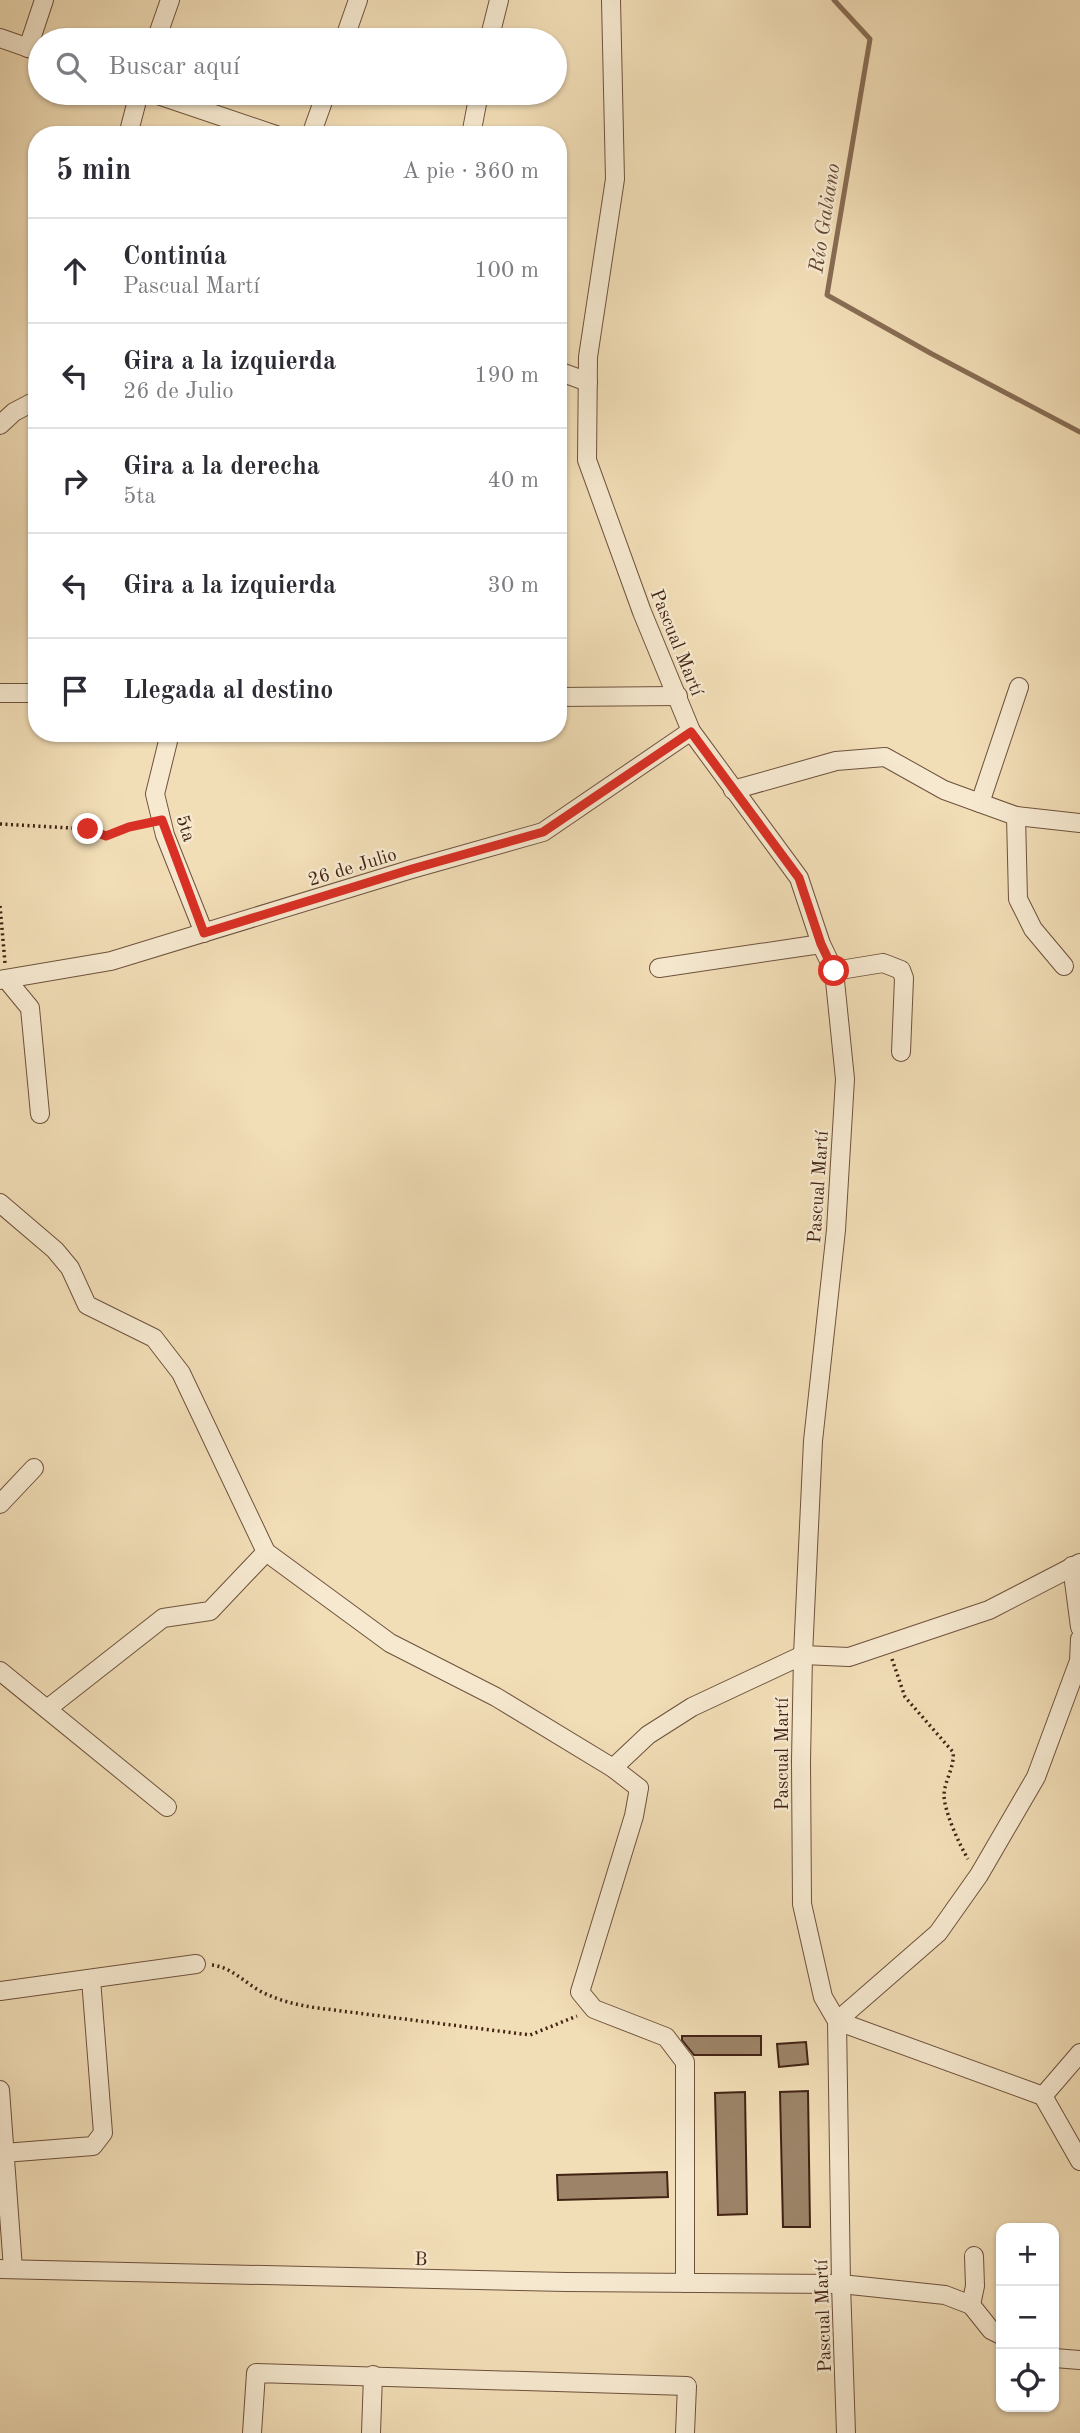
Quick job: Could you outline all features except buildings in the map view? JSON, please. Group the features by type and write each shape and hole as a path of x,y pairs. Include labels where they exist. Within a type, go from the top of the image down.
{"street":[{"path":"38,28 44,0"},
{"path":"160,28 170,0"},
{"path":"348,28 358,0"},
{"path":"492,28 499,0"},
{"name":"Pascual Martí","path":"611,0 615,179 588,357 587,460 642,612 691,732 799,878 821,944 834,971 845,1079 836,1230 813,1441 803,1655 802,1904 823,1997 837,2021 846,2433"},
{"path":"0,38 28,48"},
{"path":"130,126 136,105"},
{"path":"187,105 249,126"},
{"path":"314,126 322,105"},
{"path":"473,126 477,105"},
{"path":"567,374 588,382"},
{"path":"0,425 14,412 28,405"},
{"path":"980,803 1018,687"},
{"path":"0,693 28,693"},
{"path":"567,697 678,696"},
{"name":"26 de Julio","path":"3,980 111,961 543,832 691,732"},
{"name":"5ta","path":"168,742 155,794 204,933"},
{"path":"733,790 836,761 884,757 944,790 1016,816 1080,823"},
{"path":"1016,816 1018,899 1033,929 1064,966"},
{"path":"659,968 821,944"},
{"path":"834,971 883,963 901,971 904,978 901,1052"},
{"path":"3,980 30,1009 40,1114"},
{"path":"0,1227 4,1206"},
{"path":"4,1206 55,1250 71,1268 87,1305 154,1338 181,1373 266,1552 390,1643 496,1697 613,1768 639,1788 634,1816 580,1992 594,2009 666,2037 685,2062 685,2283"},
{"path":"0,1504 34,1468"},
{"path":"47,1709 163,1618 210,1611 266,1552"},
{"path":"613,1768 648,1735 692,1707 803,1655 849,1657 989,1610 1076,1565 1080,1627"},
{"path":"1080,1639 1079,1661 1036,1777 979,1875 938,1933 837,2021 1043,2096 1080,2161"},
{"path":"0,1671 167,1807"},
{"path":"0,1991 196,1964"},
{"path":"4,2153 93,2146 103,2133 91,1979"},
{"path":"1043,2096 1080,2053"},
{"path":"0,2090 7,2269"},
{"path":"974,2256 975,2286 971,2305 996,2333"},
{"name":"B","path":"7,2269 363,2278 841,2284 945,2295 971,2305"},
{"path":"1059,2358 1080,2360"},
{"path":"252,2433 256,2373 687,2386 685,2433"},
{"path":"371,2433 373,2375"}],"path":[{"path":"0,824 88,829 106,836 129,827 162,820"},
{"path":"0,906 3,980"},
{"path":"886,1643 905,1697 953,1752 954,1761 944,1795 957,1842 979,1875"},
{"path":"196,1964 223,1966 260,1991 288,2003 530,2035 594,2009"}],"waterway":[{"name":"Río Galiano","path":"834,0 870,39 827,295 1080,432"}],"route":[{"path":"88,829 106,836 129,827 162,820 165,835 204,933 543,832 691,732 799,878 821,944 834,971"}]}
